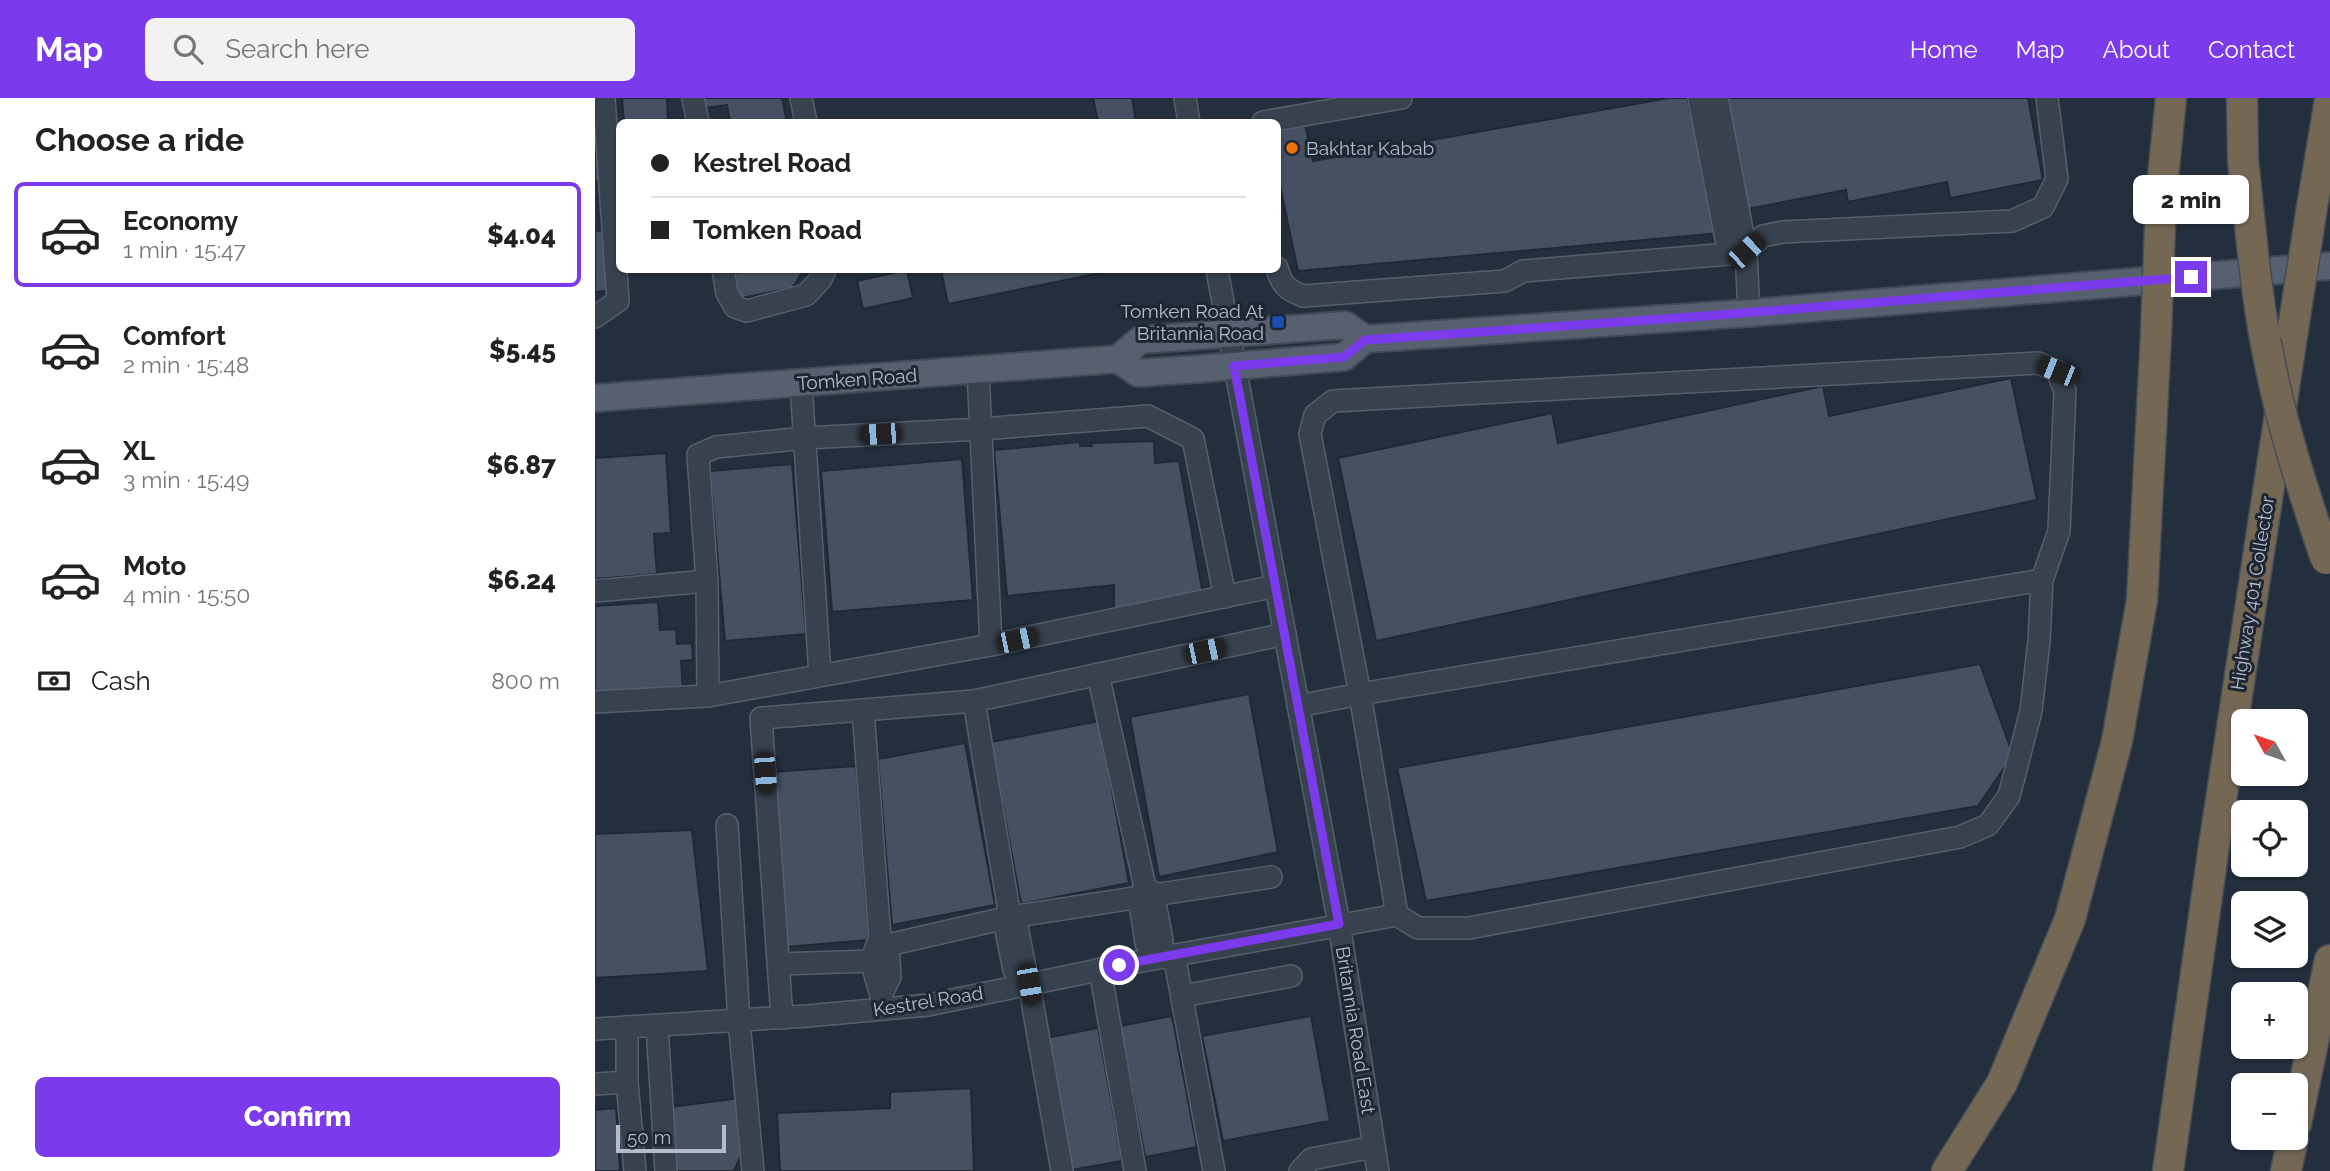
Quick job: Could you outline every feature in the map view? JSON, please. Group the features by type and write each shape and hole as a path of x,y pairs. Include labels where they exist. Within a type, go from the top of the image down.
{"highway":[{"path":"1947,1171 2002,1083 2070,919 2117,741 2142,600 2161,197 2171,98"},
{"path":"2242,98 2243,160 2257,290 2269,360 2285,428 2328,564"},
{"name":"Highway 401 Collector","path":"2168,1171 2214,846 2330,100"},
{"path":"2307,1073 2330,960"},
{"path":"2286,1171 2290,1150"}],"main road":[{"name":"Tomken Road","path":"1118,359 1138,373 1234,366 1344,357 1365,340 1749,313 2330,266"},
{"name":"Tomken Road","path":"595,398 1118,359 1140,340 1229,333 1345,325 1365,340"}],"street":[{"path":"595,317 618,301 603,205 604,98"},
{"path":"692,98 697,119"},
{"path":"801,98 805,119"},
{"path":"1185,98 1188,119"},
{"path":"1280,119 1401,98"},
{"path":"1699,98 1738,253"},
{"path":"1717,98 1749,313"},
{"path":"1278,273 1281,283 1290,291 1303,296 1504,281 1523,271 1738,253 1763,236 1783,232 2013,221 2043,207 2057,179 2046,98"},
{"path":"724,273 727,293 735,307 747,311 806,295 824,273"},
{"name":"Britannia Road East","path":"1218,273 1339,924 1378,1171"},
{"path":"2038,363 2057,371 2065,391 2059,531 2042,580 2039,641 2031,711 2009,796 1988,825 1960,836 1469,928 1418,928 1397,915 1360,694 1310,434 1315,415 1333,401 2038,363"},
{"path":"978,370 991,645"},
{"path":"801,383 820,675"},
{"path":"708,696 707,581 698,454 716,447 805,438 981,429 1148,416 1193,439 1225,597"},
{"path":"1298,706 2042,580"},
{"path":"595,591 707,581"},
{"path":"595,702 708,696 991,645 1276,586"},
{"path":"782,1018 761,718 974,701 1285,634"},
{"path":"1098,674 1146,893 1146,943 1162,953 1182,996 1215,1171"},
{"path":"974,701 1010,919 1006,930 1014,970 1024,981 1062,1171"},
{"path":"863,710 884,942 891,977 883,1001"},
{"path":"727,825 739,1021 753,1171"},
{"path":"883,1001 874,979 873,952 884,942 1146,893 1271,877"},
{"name":"Kestrel Road","path":"595,1029 782,1018 883,1001 928,1005 1024,981 1100,969 1162,953 1397,915"},
{"path":"779,964 873,961"},
{"path":"1100,969 1135,1171"},
{"path":"1182,996 1291,976"},
{"path":"657,1026 666,1171"},
{"path":"627,1027 627,1082 635,1171"},
{"path":"595,1084 627,1082"},
{"path":"1300,1171 1311,1159 1374,1147"}],"building":[{"path":"622,98 667,98 668,119 624,119"},
{"path":"696,98 782,98 786,119 729,119 727,105 698,109"},
{"path":"1093,98 1132,98 1136,119 1097,119"},
{"path":"1669,98 1687,98 1721,233 1298,271 1281,191 1281,128 1305,124 1313,161"},
{"path":"1726,98 2028,98 2043,180 1950,198 1947,182 1848,202 1846,190 1747,209"},
{"path":"595,110 600,181 595,181"},
{"path":"604,230 608,291 595,292 595,231"},
{"path":"802,273 792,288 736,299 731,274"},
{"path":"893,273 908,273 913,298 863,309 857,281"},
{"path":"942,273 1100,273 948,304"},
{"path":"2011,378 2037,500 1376,641 1338,458 1552,413 1558,443 1823,386 1829,416"},
{"path":"1154,441 1155,463 1179,461 1203,595 1114,612 1114,585 1007,596 994,450 1080,442 1080,446 1092,446 1091,443"},
{"path":"666,453 671,533 654,534 657,574 595,579 595,458"},
{"path":"962,459 973,600 832,612 821,471"},
{"path":"792,464 806,634 725,641 710,471"},
{"path":"658,602 660,630 676,629 677,644 692,643 693,660 681,661 683,691 595,697 595,606"},
{"path":"1980,664 2013,755 1978,806 1426,901 1397,768"},
{"path":"1249,694 1278,852 1159,877 1130,717"},
{"path":"1099,721 1129,883 1021,904 991,742"},
{"path":"965,743 995,905 892,925 878,759"},
{"path":"856,766 869,940 785,947 772,772"},
{"path":"692,830 708,971 595,978 595,834"},
{"path":"1172,1016 1197,1147 1145,1157 1120,1026"},
{"path":"1311,1016 1330,1121 1223,1141 1202,1036"},
{"path":"1098,1028 1122,1161 1071,1170 1046,1038"},
{"path":"971,1088 974,1171 780,1171 777,1113 890,1108 890,1092"},
{"path":"741,1098 743,1151 734,1171 676,1171 670,1107"},
{"path":"616,1108 620,1171 595,1171 595,1110"}],"place":[{"name":"Bakhtar Kabab","path":"1292,148"},
{"name":"Tomken Road At Britannia Road","path":"1278,322"}],"route":[{"path":"1119,965 1339,924 1234,366 1344,357 1365,340 2191,277"}]}
